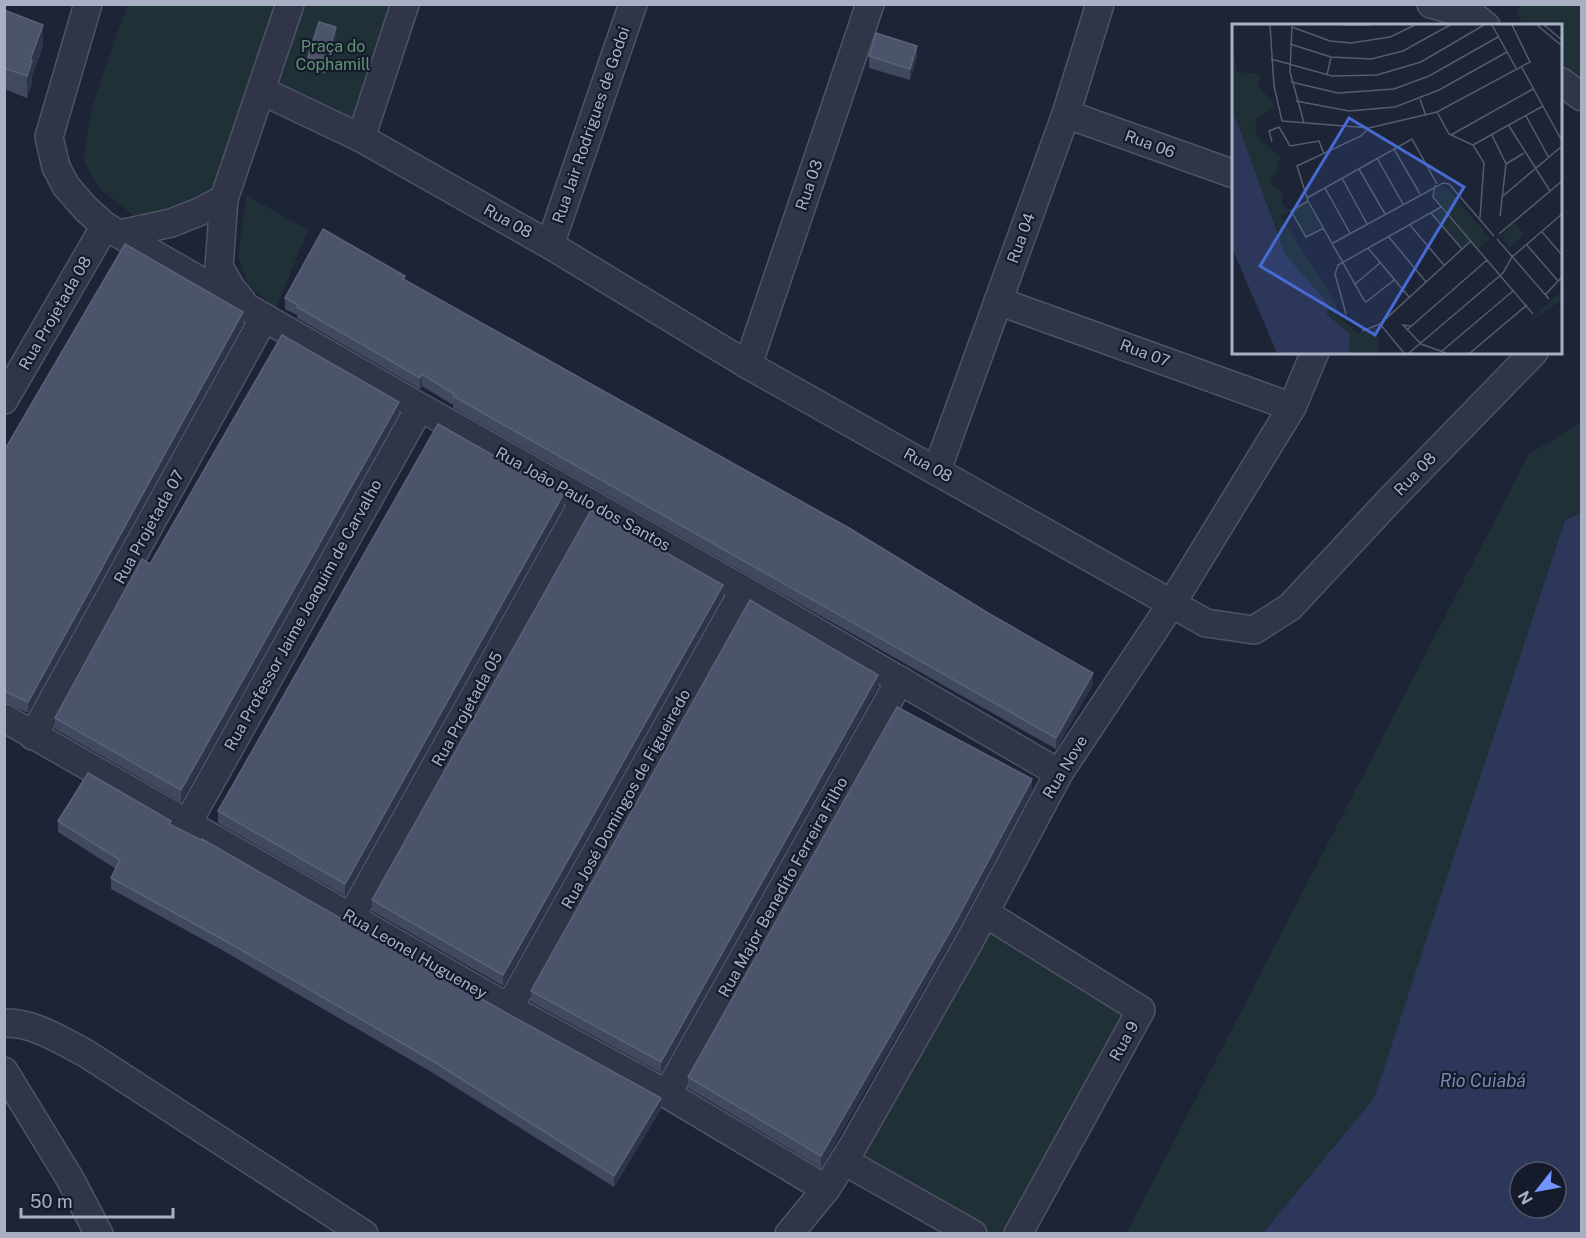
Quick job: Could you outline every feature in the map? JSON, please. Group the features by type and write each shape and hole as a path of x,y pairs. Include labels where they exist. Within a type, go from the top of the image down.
{"street":[{"name":"Rua João Paulo dos Santos","path":"88,4 49,137 56,167 66,186 86,209 113,230 256,314 744,590 1059,773"},
{"path":"256,314 231,288 219,267 224,199 290,4"},
{"path":"360,138 405,4"},
{"name":"Rua Jair Rodrigues de Godoi","path":"550,245 633,4"},
{"name":"Rua 03","path":"748,365 870,4"},
{"name":"Rua 04","path":"937,470 1066,114 1100,4"},
{"path":"1431,4 1480,15"},
{"path":"1562,83 1581,97"},
{"name":"Rua 08","path":"262,91 360,138 550,245 748,365 1206,623 1254,630 1290,607 1532,354"},
{"name":"Rua 06","path":"1066,114 1232,174"},
{"path":"113,230 171,223 224,199"},
{"name":"Rua Projetada 08","path":"4,400 113,230"},
{"name":"Rua 07","path":"998,301 1292,407"},
{"name":"Rua Projetada 07","path":"33,735 256,314"},
{"name":"Rua Nove","path":"789,1233 826,1189 844,1161 985,913 1059,773 1172,603 1292,407 1315,354"},
{"name":"Rua Professor Jaime Joaquim de Carvalho","path":"187,824 420,407"},
{"name":"Rua Projetada 05","path":"351,917 584,501"},
{"name":"Rua José Domingos de Figueiredo","path":"509,1008 744,590"},
{"name":"Rua Major Benedito Ferreira Filho","path":"667,1094 900,681"},
{"name":"Rua Leonel Hugueney","path":"4,718 509,1008 667,1094 826,1189"},
{"name":"Rua 9","path":"985,913 1141,1010 1018,1233"},
{"path":"4,1023 14,1022 40,1030 87,1054 364,1233"},
{"path":"4,1071 69,1177 99,1233"},
{"path":"844,1161 974,1233"}],"green space":[{"path":"127,5 285,5 216,195 181,214 133,215 99,188 83,159 92,107"},
{"name":"Praça do Cophamill","path":"302,5 398,5 356,131 275,89"},
{"path":"1521,5 1581,5 1581,77 1562,64 1562,24 1522,24 1517,11"},
{"path":"246,195 308,230 276,309 248,284 238,257"},
{"path":"1581,423 1581,513 1565,520 1374,1098 1263,1233 1126,1234 1529,454"},
{"path":"991,932 1131,1013 1005,1233 982,1233 859,1163"}],"water":[{"name":"Rio Cuiabá","path":"1581,513 1581,1233 1263,1233 1374,1098 1565,520"}],"building":[{"path":"4,10 43,25 30,60 32,61 27,76 4,68"},
{"path":"319,22 336,27 325,63 308,57"},
{"path":"876,33 917,46 910,69 869,56"},
{"path":"323,229 405,276 403,279 849,528 988,613 1093,673 1056,738 453,396 454,394 422,374 420,378 297,307 298,305 285,298"},
{"path":"125,244 243,312 28,702 4,691 4,451"},
{"path":"282,335 399,402 181,790 55,718 142,559 150,564"},
{"path":"438,424 563,495 345,884 218,811"},
{"path":"591,510 723,585 503,975 372,900"},
{"path":"750,600 878,675 661,1062 531,991"},
{"path":"897,707 1032,779 955,923 821,1156 688,1077"},
{"path":"88,773 171,821 169,824 202,839 501,1010 661,1098 614,1176 433,1061 222,939 111,878 120,860 58,821"}]}
